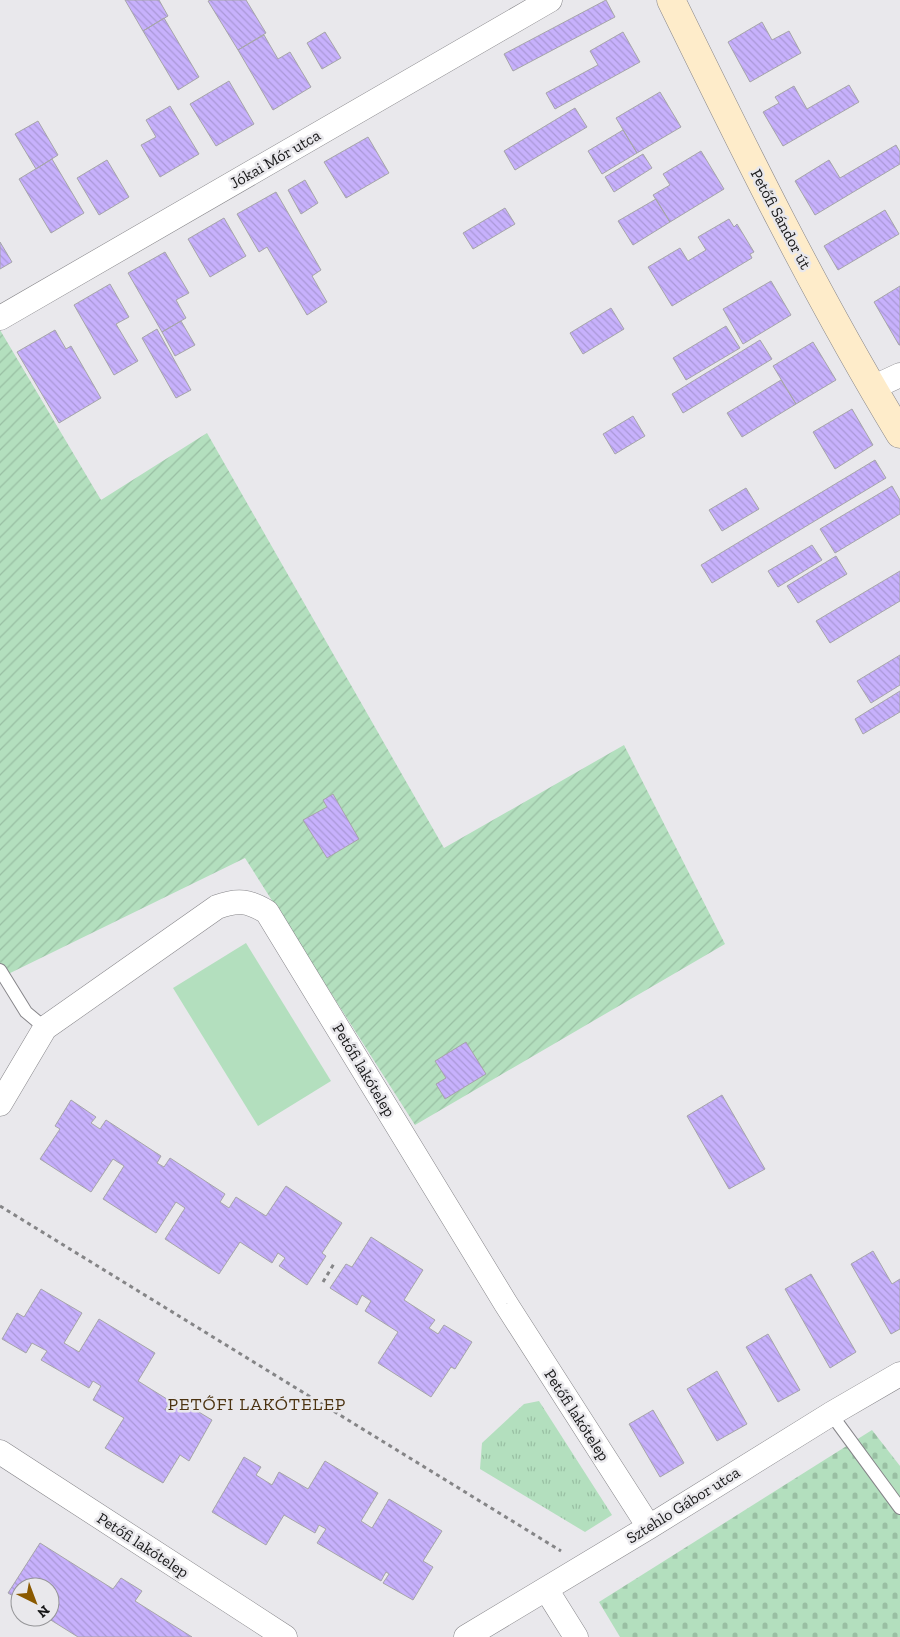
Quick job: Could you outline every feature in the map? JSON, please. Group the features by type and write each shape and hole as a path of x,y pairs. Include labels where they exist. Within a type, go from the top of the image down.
{"main road":[{"name":"Petőfi Sándor út","path":"671,0 760,182 872,388 900,434"}],"street":[{"name":"Jókai Mór utca","path":"0,318 550,0"},
{"path":"872,388 900,375"},
{"name":"Petőfi lakótelep","path":"0,1104 45,1028 217,907 242,900 254,904 267,912 506,1304 649,1527"},
{"name":"Sztehlo Gábor utca","path":"466,1637 649,1527 830,1414 900,1374"},
{"name":"Petőfi lakótelep","path":"0,1452 285,1637"},
{"path":"546,1589 576,1637"}],"lane":[{"path":"0,970 26,1012 45,1028"},
{"path":"830,1414 900,1508"}],"path":[{"path":"0,1206 585,1566"},
{"path":"323,1282 335,1262"}],"green space":[{"path":"0,330 101,500 207,433 444,848 624,745 725,944 415,1125 245,858 0,978"},
{"path":"246,943 331,1081 258,1126 173,988"},
{"path":"539,1401 612,1515 585,1532 480,1469 482,1443 524,1404"},
{"path":"872,1430 900,1466 900,1637 620,1637 599,1602"}],"building":[{"path":"125,0 159,0 168,16 143,31"},
{"path":"246,0 266,33 238,50 208,1"},
{"path":"606,0 615,17 513,71 504,54"},
{"path":"164,18 199,77 178,90 143,31"},
{"path":"762,22 772,40 789,31 801,53 750,82 728,42"},
{"path":"325,32 341,58 322,69 307,43"},
{"path":"623,32 640,62 555,109 546,93 598,65 590,51"},
{"path":"264,35 278,59 290,52 311,87 273,110 238,50"},
{"path":"229,81 254,124 216,146 190,104"},
{"path":"849,85 859,102 783,146 763,112 779,103 775,97 794,86 807,109"},
{"path":"660,92 681,127 637,153 616,118"},
{"path":"170,106 199,154 160,177 141,145 156,137 146,120"},
{"path":"575,108 587,127 515,170 504,151"},
{"path":"38,121 58,155 36,169 15,134"},
{"path":"623,130 637,153 602,174 588,151"},
{"path":"368,137 389,173 346,198 324,162"},
{"path":"896,145 900,152 900,164 815,215 795,181 829,160 840,178"},
{"path":"701,151 724,189 670,222 653,195 670,185 663,174"},
{"path":"643,154 652,168 614,192 605,177"},
{"path":"52,159 84,213 51,233 19,179"},
{"path":"107,160 129,197 99,215 77,178"},
{"path":"305,180 318,203 301,214 288,190"},
{"path":"276,192 321,270 312,276 327,302 307,315 267,247 259,252 237,214"},
{"path":"656,199 670,222 633,245 618,221"},
{"path":"505,208 515,224 473,249 463,233"},
{"path":"885,210 899,234 838,270 824,246"},
{"path":"224,218 246,256 210,277 188,239"},
{"path":"729,219 734,227 737,224 754,252 750,254 752,258 672,306 648,267 680,248 688,261 706,250 698,237"},
{"path":"0,242 12,262 0,269"},
{"path":"165,252 189,293 176,300 186,318 162,332 128,273"},
{"path":"771,281 791,315 743,344 723,309"},
{"path":"110,284 129,317 116,324 138,361 114,375 74,305"},
{"path":"900,286 900,345 899,345 874,302"},
{"path":"611,308 624,329 583,354 570,333"},
{"path":"181,321 195,345 175,356 162,332"},
{"path":"726,326 740,348 686,380 673,358"},
{"path":"157,329 191,390 176,398 142,338"},
{"path":"55,330 66,349 71,346 101,398 59,423 17,352"},
{"path":"760,340 772,359 683,413 672,394"},
{"path":"813,342 836,380 796,404 773,366"},
{"path":"781,380 796,404 742,437 727,413"},
{"path":"852,409 873,445 835,469 813,432"},
{"path":"633,416 645,436 615,454 603,434"},
{"path":"875,460 886,478 712,583 701,565"},
{"path":"892,486 900,500 900,514 835,553 820,529"},
{"path":"746,488 759,509 722,531 709,510"},
{"path":"812,545 822,560 778,587 768,571"},
{"path":"836,556 847,574 798,603 787,586"},
{"path":"900,571 900,601 830,643 816,621"},
{"path":"900,655 900,685 871,703 857,681"},
{"path":"900,691 900,712 863,734 855,719"},
{"path":"333,794 359,839 327,858 303,820 327,807 323,800"},
{"path":"466,1042 486,1074 445,1099 436,1084 446,1078 435,1061"},
{"path":"722,1095 765,1169 729,1189 687,1116"},
{"path":"71,1100 96,1117 91,1123 100,1129 106,1120 161,1156 157,1163 164,1167 170,1158 225,1194 220,1202 229,1208 236,1197 266,1216 286,1186 342,1223 322,1253 326,1256 307,1285 279,1266 285,1258 278,1253 272,1263 240,1242 219,1274 165,1239 185,1208 176,1202 156,1233 103,1199 124,1166 113,1159 91,1192 40,1159 60,1129 55,1126"},
{"path":"371,1237 423,1270 404,1300 435,1320 429,1328 438,1334 444,1325 472,1342 455,1369 451,1367 431,1397 378,1363 398,1332 365,1311 371,1301 362,1295 357,1305 330,1288 346,1264 352,1267"},
{"path":"873,1251 892,1284 900,1279 900,1329 891,1334 851,1264"},
{"path":"811,1274 856,1352 830,1368 785,1289"},
{"path":"41,1289 82,1313 64,1343 79,1352 99,1319 155,1353 138,1381 170,1401 165,1410 174,1397 212,1420 189,1461 180,1455 163,1483 105,1448 124,1418 93,1400 101,1386 93,1381 89,1388 41,1360 47,1351 32,1343 26,1353 2,1339 17,1313 24,1317"},
{"path":"768,1334 800,1390 778,1402 746,1347"},
{"path":"717,1371 747,1424 717,1441 687,1389"},
{"path":"653,1410 684,1463 660,1477 629,1424"},
{"path":"244,1457 261,1467 256,1475 272,1485 279,1472 308,1489 325,1461 378,1493 361,1521 372,1528 389,1499 442,1531 423,1561 433,1567 413,1600 383,1583 389,1574 386,1572 381,1581 317,1543 326,1529 319,1525 315,1533 284,1515 266,1545 212,1512"},
{"path":"40,1543 113,1589 121,1578 142,1591 135,1601 192,1637 78,1637 60,1626 60,1577 18,1577"}],"district":[{"name":"PETŐFI LAKÓTELEP","path":"257,1404"}]}
